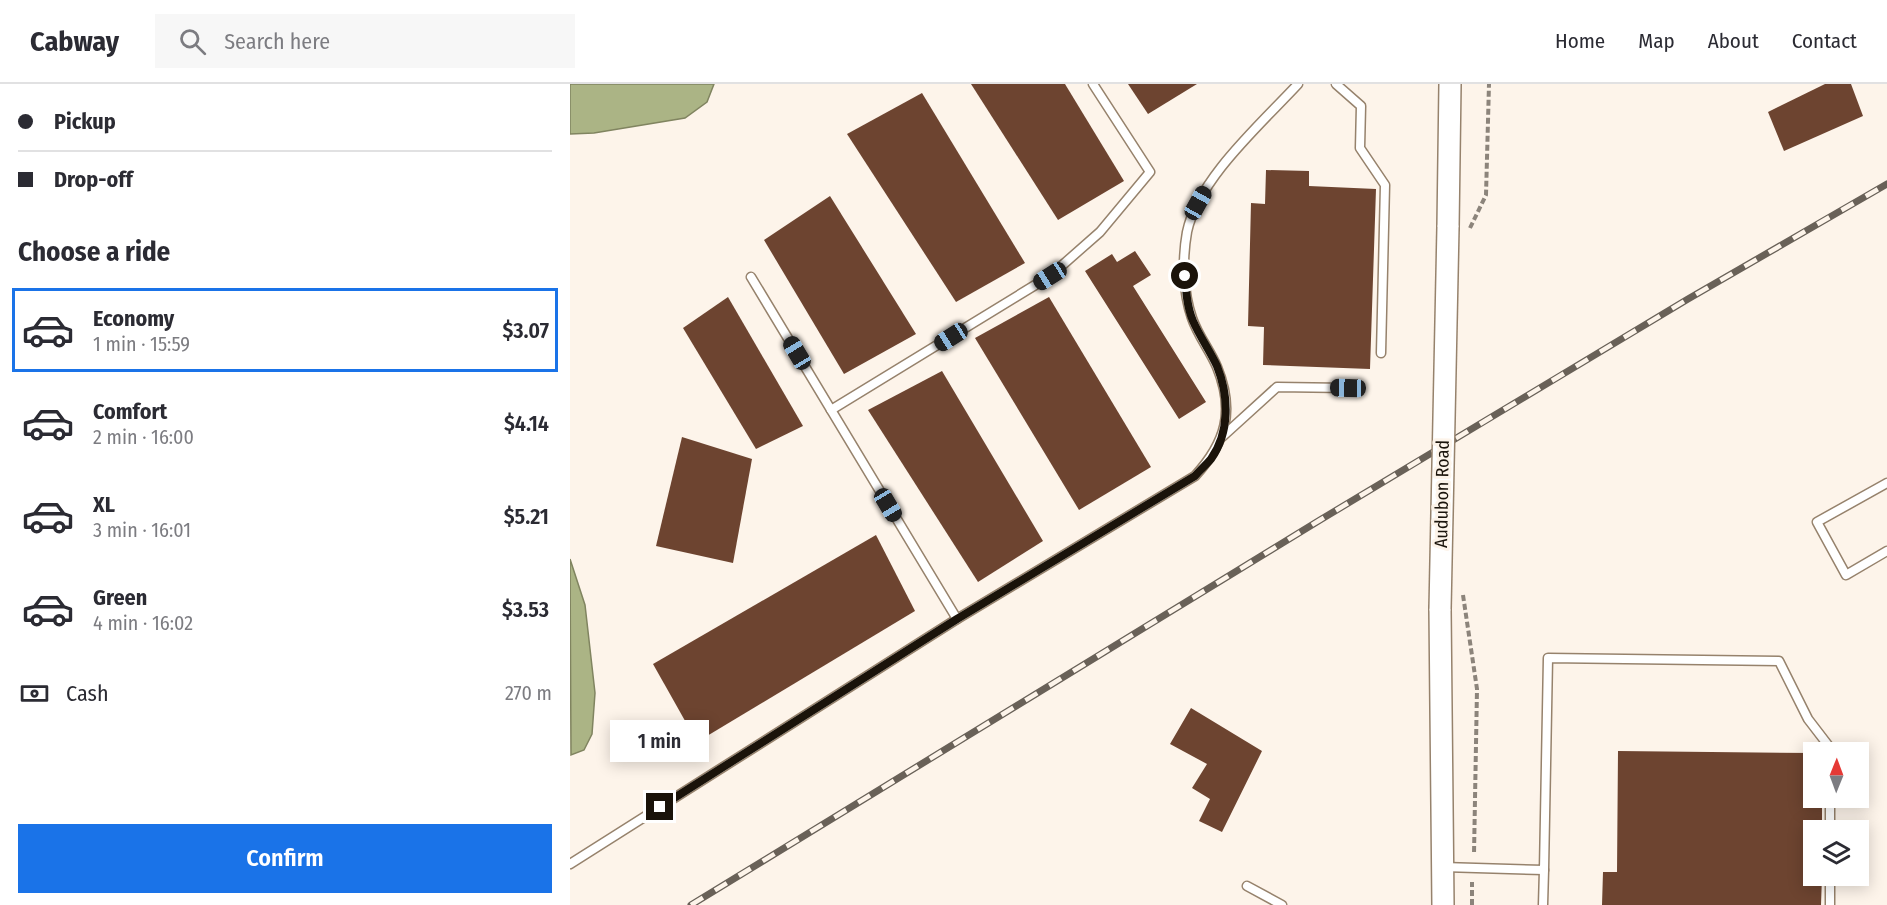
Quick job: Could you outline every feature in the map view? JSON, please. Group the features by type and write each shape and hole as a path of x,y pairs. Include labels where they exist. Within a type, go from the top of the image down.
{"street":[{"name":"Audubon Road","path":"1443,905 1440,609 1450,84"}],"lane":[{"path":"831,410 1050,276 1100,232 1150,172 1093,84"},
{"path":"570,864 957,619 1195,476 1211,458 1222,437 1226,415 1225,392 1217,367 1192,320 1186,292 1185,261 1188,231 1198,203 1213,176 1298,84"},
{"path":"1336,84 1361,106 1360,148 1385,185 1381,353"},
{"path":"751,277 957,619"},
{"path":"1222,437 1277,387 1348,388"},
{"path":"1887,483 1816,522 1846,575 1887,551"},
{"path":"1543,905 1548,658 1779,661 1808,718 1826,742"},
{"path":"1442,867 1544,870"},
{"path":"1247,886 1282,905"},
{"path":"1830,886 1830,905"}],"path":[{"path":"1470,229 1486,195 1489,84"},
{"path":"1463,595 1477,689 1472,905"}],"shaded area":[{"path":"570,84 714,84 707,102 685,118 594,133 570,134"},
{"path":"570,559 585,605 595,693 592,734 584,750 571,755"}],"building":[{"path":"971,84 1065,84 1124,181 1058,220"},
{"path":"1128,84 1197,84 1148,114"},
{"path":"1825,84 1851,84 1863,116 1784,151 1768,112"},
{"path":"922,93 1025,263 956,302 847,134"},
{"path":"1266,170 1309,171 1309,186 1376,189 1370,369 1263,365 1264,327 1248,326 1251,203 1265,204"},
{"path":"830,196 916,334 844,374 764,240"},
{"path":"1135,251 1151,275 1133,286 1206,402 1179,419 1085,271 1112,254 1117,262"},
{"path":"728,297 803,426 756,449 683,328"},
{"path":"1049,297 1151,467 1079,510 975,338"},
{"path":"942,371 1043,541 978,582 868,410"},
{"path":"682,437 752,459 733,563 656,546"},
{"path":"876,535 915,611 697,742 653,664"},
{"path":"1191,708 1262,751 1222,832 1199,821 1210,799 1192,788 1207,764 1170,744"},
{"path":"1618,751 1803,753 1803,808 1822,808 1822,820 1803,820 1803,886 1822,886 1821,905 1602,905 1603,872 1617,872"}],"railway":[{"path":"691,905 1320,520 1688,299 1887,184"}],"route":[{"path":"660,807 957,619 1195,476 1211,458 1222,437 1226,415 1225,392 1217,367 1192,320 1185,276"}]}
